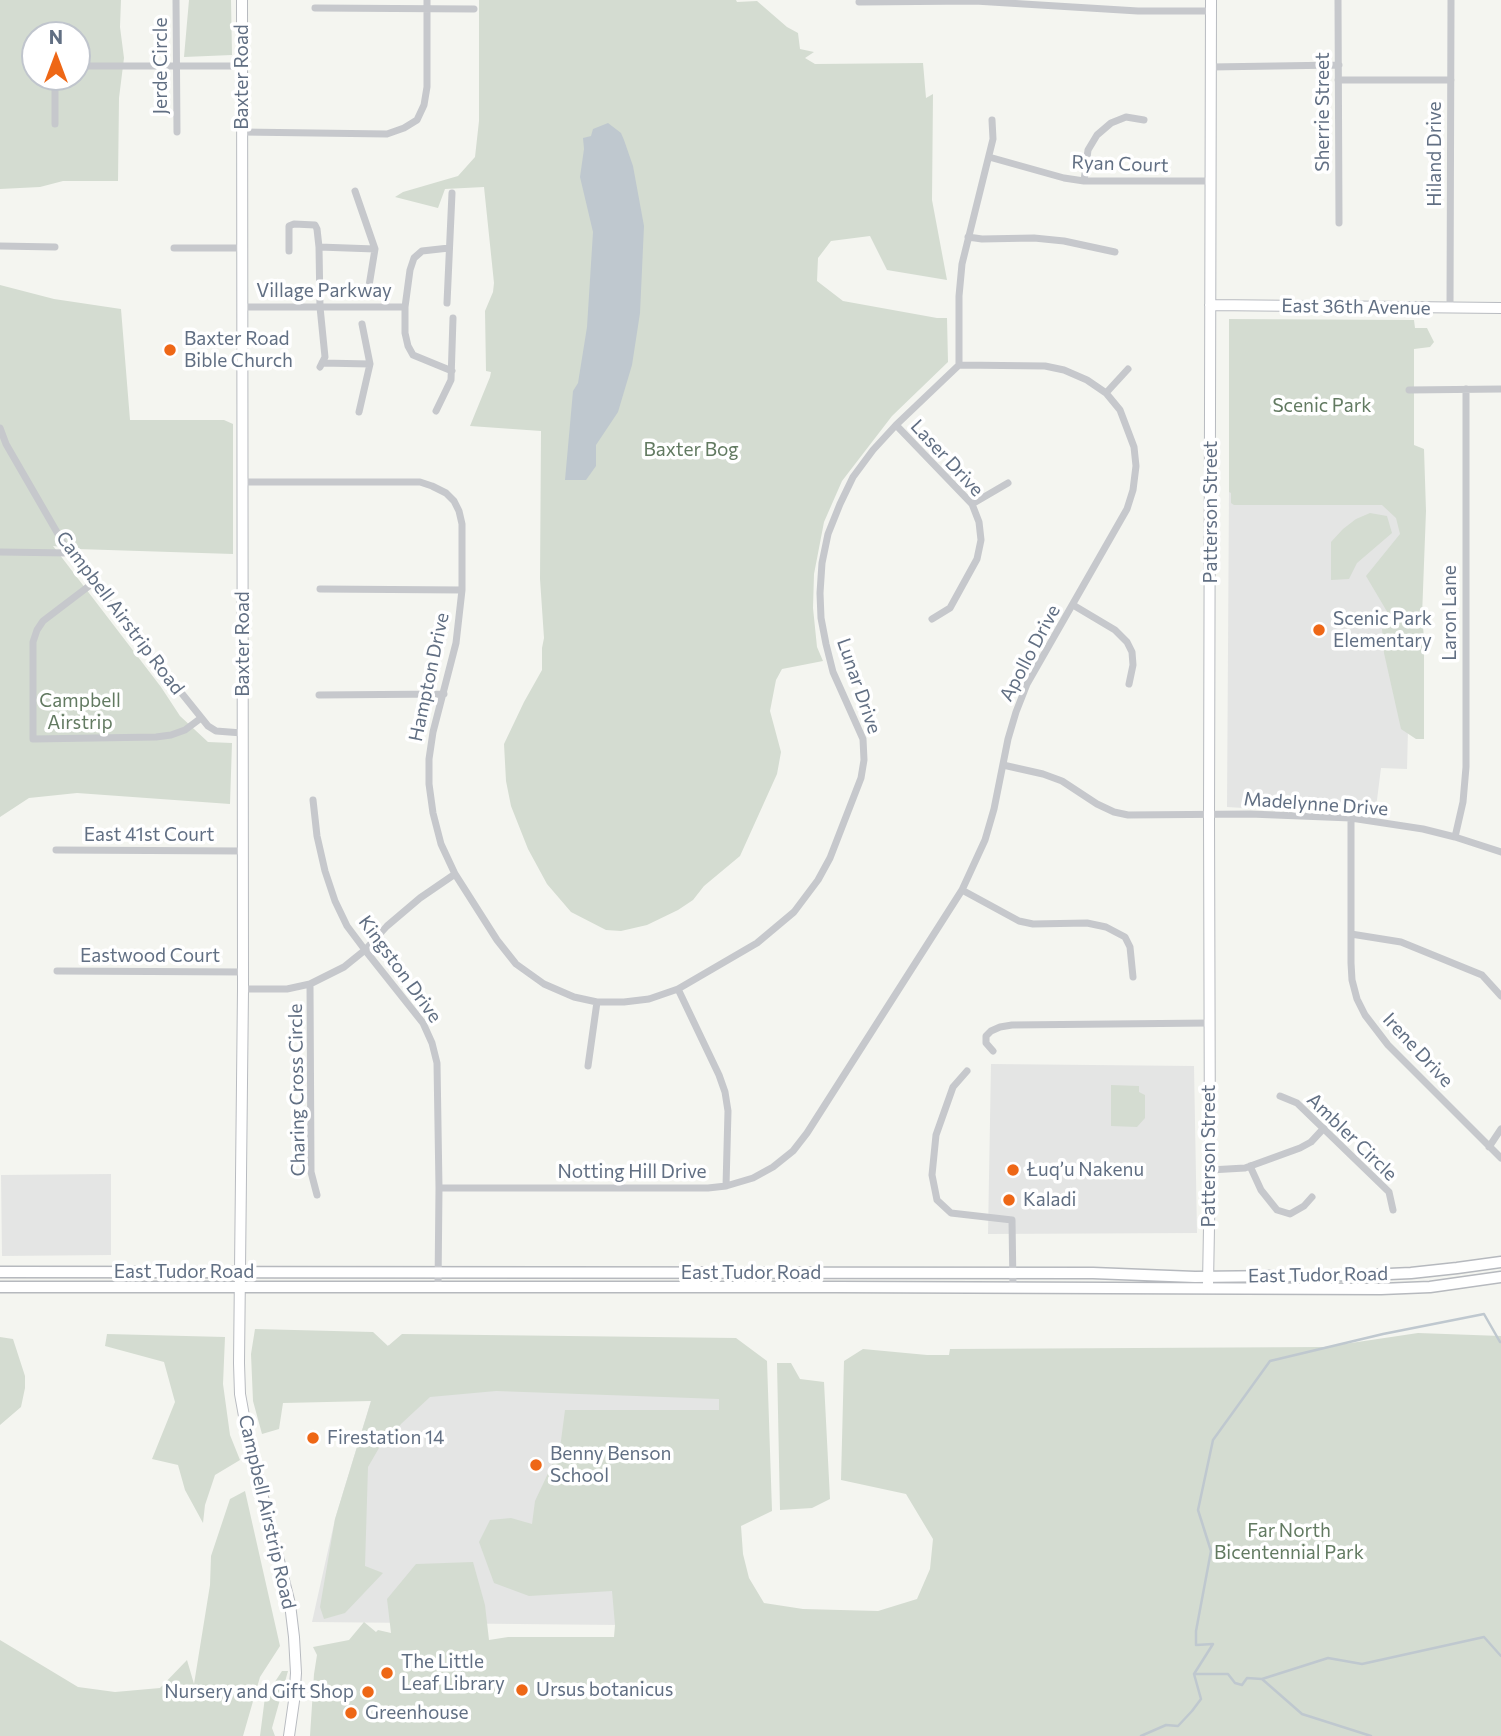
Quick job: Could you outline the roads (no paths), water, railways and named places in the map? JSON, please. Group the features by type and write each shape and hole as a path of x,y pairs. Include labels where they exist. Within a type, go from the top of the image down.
{"main road":[{"name":"East Tudor Road","path":"0,1272 1093,1273 1208,1277 1411,1273 1501,1262"},
{"name":"East Tudor Road","path":"0,1287 1381,1289 1430,1287 1501,1277"}],"street":[{"name":"Jerde Circle","path":"176,0 177,132"},
{"name":"Baxter Road","path":"239,1287 243,989 242,0"},
{"name":"Sherrie Street","path":"1338,0 1339,223"},
{"name":"Hiland Drive","path":"1450,308 1451,0"},
{"path":"859,2 975,1 1138,11 1211,5"},
{"path":"315,8 427,4 474,9"},
{"path":"242,132 387,134 416,120 425,105 427,87 427,4"},
{"name":"Patterson Street","path":"1209,1289 1211,5"},
{"path":"1211,66 1339,65"},
{"path":"91,66 242,66"},
{"path":"1338,80 1451,80"},
{"path":"55,91 55,124"},
{"path":"1084,181 1088,150 1097,135 1111,123 1126,117 1144,120"},
{"path":"959,365 962,264 993,139 992,120"},
{"name":"Ryan Court","path":"989,157 1084,181 1210,181"},
{"path":"355,191 375,249 368,292"},
{"path":"447,303 452,192"},
{"path":"289,251 289,226 315,225 319,247 320,307 325,358 321,365 370,364"},
{"path":"968,237 1034,238 1115,252"},
{"path":"0,246 55,247"},
{"path":"319,247 375,249"},
{"name":"Village Parkway","path":"449,247 422,251 414,258 405,307 405,333 413,355 452,371"},
{"path":"174,248 243,248"},
{"name":"East 36th Avenue","path":"1210,305 1501,308"},
{"name":"Village Parkway","path":"243,307 405,307"},
{"path":"436,411 451,380 453,318"},
{"path":"359,412 370,364 362,324"},
{"name":"Apollo Drive","path":"807,1133 961,890 985,840 1016,712 1027,684 1127,509 1133,490 1136,466 1134,447 1119,410 1106,393 1087,380 1064,370 1045,366 959,365"},
{"name":"Lunar Drive","path":"597,1002 649,999 678,989 757,943 794,912 830,858 861,778 864,760 863,739 834,672 826,644 821,606 822,564 828,534 853,477 873,450 959,365"},
{"path":"1106,393 1128,369"},
{"name":"Laron Lane","path":"1455,837 1463,802 1466,767 1466,389"},
{"path":"1409,390 1501,389"},
{"name":"Laser Drive","path":"896,425 972,505 979,522 981,540 977,559 950,608 932,620"},
{"name":"Campbell Airstrip Road","path":"0,428 6,444 69,553 208,726 216,731 242,733"},
{"name":"Hampton Drive","path":"243,482 420,482 446,493 454,501 462,524 462,590 456,643 433,732 429,759 429,784 441,844 455,874 496,940 516,964 544,984 574,997 597,1002"},
{"path":"972,505 1008,482"},
{"path":"0,552 69,553"},
{"path":"93,583 43,621 37,630 33,642 33,738 171,736 201,718"},
{"path":"320,589 462,590"},
{"path":"1073,605 1115,630 1128,642 1133,665 1129,684"},
{"path":"319,695 443,694"},
{"name":"Madelynne Drive","path":"1003,765 1062,781 1081,795 1128,815 1250,814 1351,818 1423,828 1501,852"},
{"name":"Kingston Drive","path":"313,800 325,871 347,926 423,1023 432,1043 437,1063 438,1287"},
{"name":"Irene Drive","path":"1351,818 1352,979 1357,999 1365,1015 1388,1045 1501,1158"},
{"name":"East 41st Court","path":"56,850 242,851"},
{"path":"243,989 287,989 310,984 344,967 419,898 455,874"},
{"path":"961,890 1019,921 1032,924 1087,923 1106,927 1125,937 1130,947 1133,977"},
{"path":"1351,934 1401,942 1482,975 1501,996"},
{"name":"Eastwood Court","path":"57,971 243,972"},
{"name":"Charing Cross Circle","path":"310,984 311,1172 317,1195"},
{"path":"678,989 725,1092 726,1185"},
{"path":"588,1066 597,1002"},
{"path":"993,1051 986,1042 986,1036 1000,1027 1012,1025 1210,1023"},
{"path":"967,1071 953,1087 936,1136 932,1175 937,1200 951,1213 1012,1220 1013,1287"},
{"name":"Ambler Circle","path":"1280,1096 1297,1103 1389,1192 1394,1210"},
{"path":"1210,1170 1250,1166 1300,1148 1311,1142 1324,1128"},
{"path":"1489,1147 1501,1129"},
{"name":"Notting Hill Drive","path":"439,1188 708,1188 752,1178 773,1167 793,1151 807,1133"},
{"path":"1250,1166 1261,1190 1277,1210 1290,1214 1304,1206 1312,1197"},
{"name":"Campbell Airstrip Road","path":"239,1287 240,1394 290,1604 294,1637 296,1680 289,1736"}],"waterway":[{"path":"1194,1674 1213,1644 1196,1645 1196,1631 1211,1551 1198,1510 1213,1440 1270,1361 1383,1334 1484,1314 1501,1342"},
{"path":"1262,1679 1328,1658 1362,1664 1484,1637 1501,1656"},
{"path":"1141,1736 1166,1725 1178,1726 1192,1711 1201,1699 1194,1674 1228,1674 1235,1683 1242,1685 1247,1678 1262,1679 1302,1714 1371,1736"}],"place":[{"name":"Baxter Road Bible Church","path":"170,350"},
{"name":"Scenic Park Elementary","path":"1319,630"},
{"name":"Łuq’u Nakenu","path":"1013,1170"},
{"name":"Kaladi","path":"1009,1200"},
{"name":"Firestation 14","path":"313,1438"},
{"name":"Benny Benson School","path":"536,1465"},
{"name":"The Little Leaf Library","path":"387,1673"},
{"name":"Ursus botanicus","path":"522,1690"},
{"name":"Nursery and Gift Shop","path":"368,1692"},
{"name":"Greenhouse","path":"351,1713"}],"park label":[{"name":"Scenic Park","path":"1322,406"},
{"name":"Baxter Bog","path":"691,450"},
{"name":"Campbell Airstrip","path":"80,712"},
{"name":"Far North Bicentennial Park","path":"1289,1542"}]}
